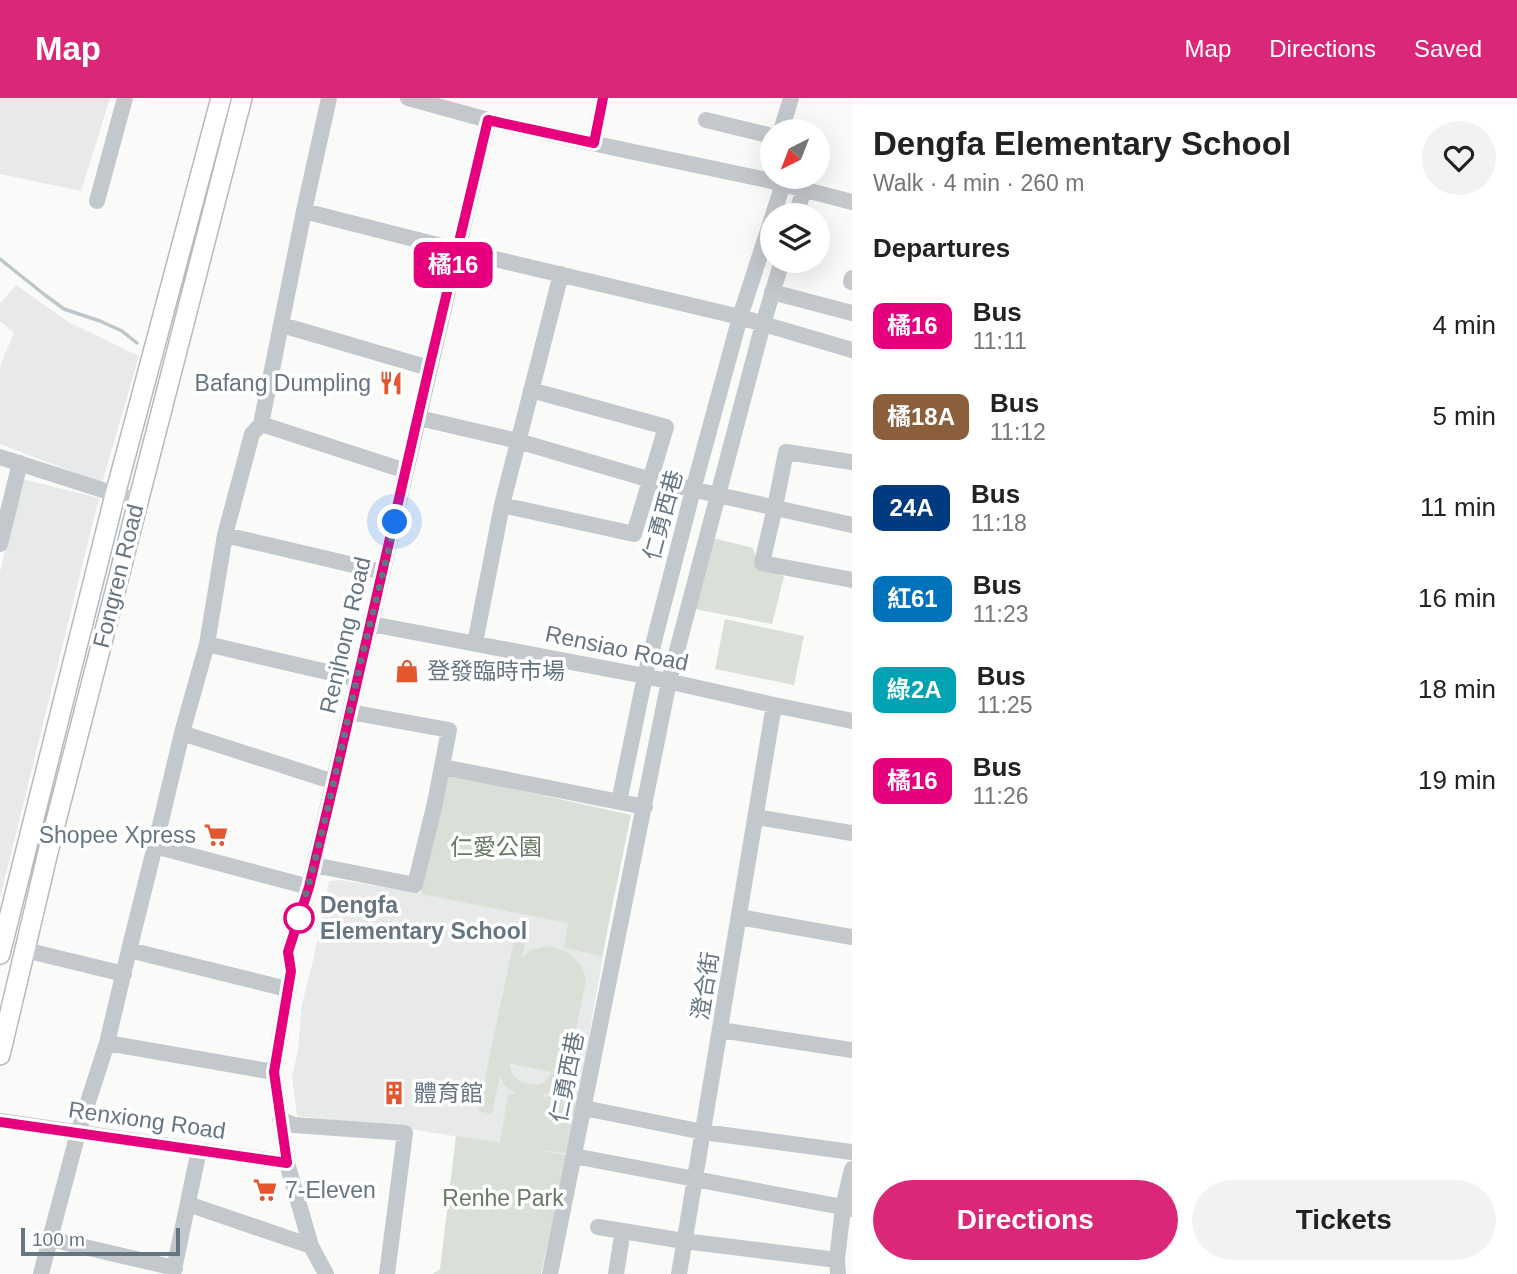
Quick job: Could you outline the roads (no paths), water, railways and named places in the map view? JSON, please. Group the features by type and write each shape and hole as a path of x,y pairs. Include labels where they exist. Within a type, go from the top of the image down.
{"main road":[{"name":"Fongren Road","path":"0,954 116,495 221,98"},
{"name":"Fongren Road","path":"0,1055 51,839 242,98"}],"street":[{"path":"97,201 125,98"},
{"path":"41,1274 78,1133 107,1043 138,908 207,644 225,535 257,429 282,325 330,98"},
{"path":"408,98 488,120 594,143 760,173"},
{"path":"594,143 603,98"},
{"path":"784,119 790,98"},
{"name":"Renjhong Road","path":"326,1274 311,1246 287,1163 274,1072 291,971 288,952 309,887 488,120"},
{"path":"706,120 760,133"},
{"path":"800,203 804,190 852,202"},
{"path":"304,211 740,317 852,349"},
{"name":"仁勇西巷","path":"619,802 645,676 740,317 760,254"},
{"name":"仁勇西巷","path":"550,1274 669,681 778,273"},
{"path":"475,643 502,505 561,274"},
{"path":"772,292 852,313"},
{"path":"282,325 429,368"},
{"path":"502,505 635,534 666,427 531,390"},
{"path":"419,418 518,441 651,480 852,525"},
{"path":"257,429 406,471"},
{"path":"852,462 786,452 762,563 852,580"},
{"path":"0,457 137,501"},
{"path":"0,544 20,463"},
{"path":"225,535 383,572"},
{"name":"Rensiao Road","path":"371,624 645,676 852,721"},
{"path":"207,644 357,679"},
{"name":"澄合街","path":"679,1274 774,705"},
{"path":"314,865 415,885 443,767 449,730 350,712"},
{"path":"182,733 334,782"},
{"path":"443,767 645,807"},
{"path":"756,817 852,833"},
{"path":"155,846 309,887"},
{"path":"739,917 852,937"},
{"path":"25,950 124,974"},
{"path":"129,950 287,989"},
{"path":"720,1030 852,1050"},
{"path":"107,1043 274,1072"},
{"path":"584,1108 703,1132 852,1152"},
{"path":"280,1119 293,1125 405,1133 387,1274"},
{"name":"Renxiong Road","path":"0,1122 287,1163"},
{"path":"50,1239 174,1271 199,1150"},
{"path":"574,1156 848,1208"},
{"path":"598,1227 838,1267 852,1169"},
{"path":"188,1204 311,1246"},
{"path":"616,1274 621,1242"}],"waterway":[{"path":"0,259 64,309 122,331 137,343"}],"place":[{"name":"Bafang Dumpling","path":"391,383"},
{"name":"登發臨時市場","path":"407,671"},
{"name":"Shopee Xpress","path":"216,835"},
{"name":"Dengfa Elementary School","path":"299,918"},
{"name":"體育館","path":"394,1093"},
{"name":"7-Eleven","path":"265,1190"}],"park label":[{"name":"仁愛公園","path":"496,847"},
{"name":"Renhe Park","path":"503,1198"}]}
